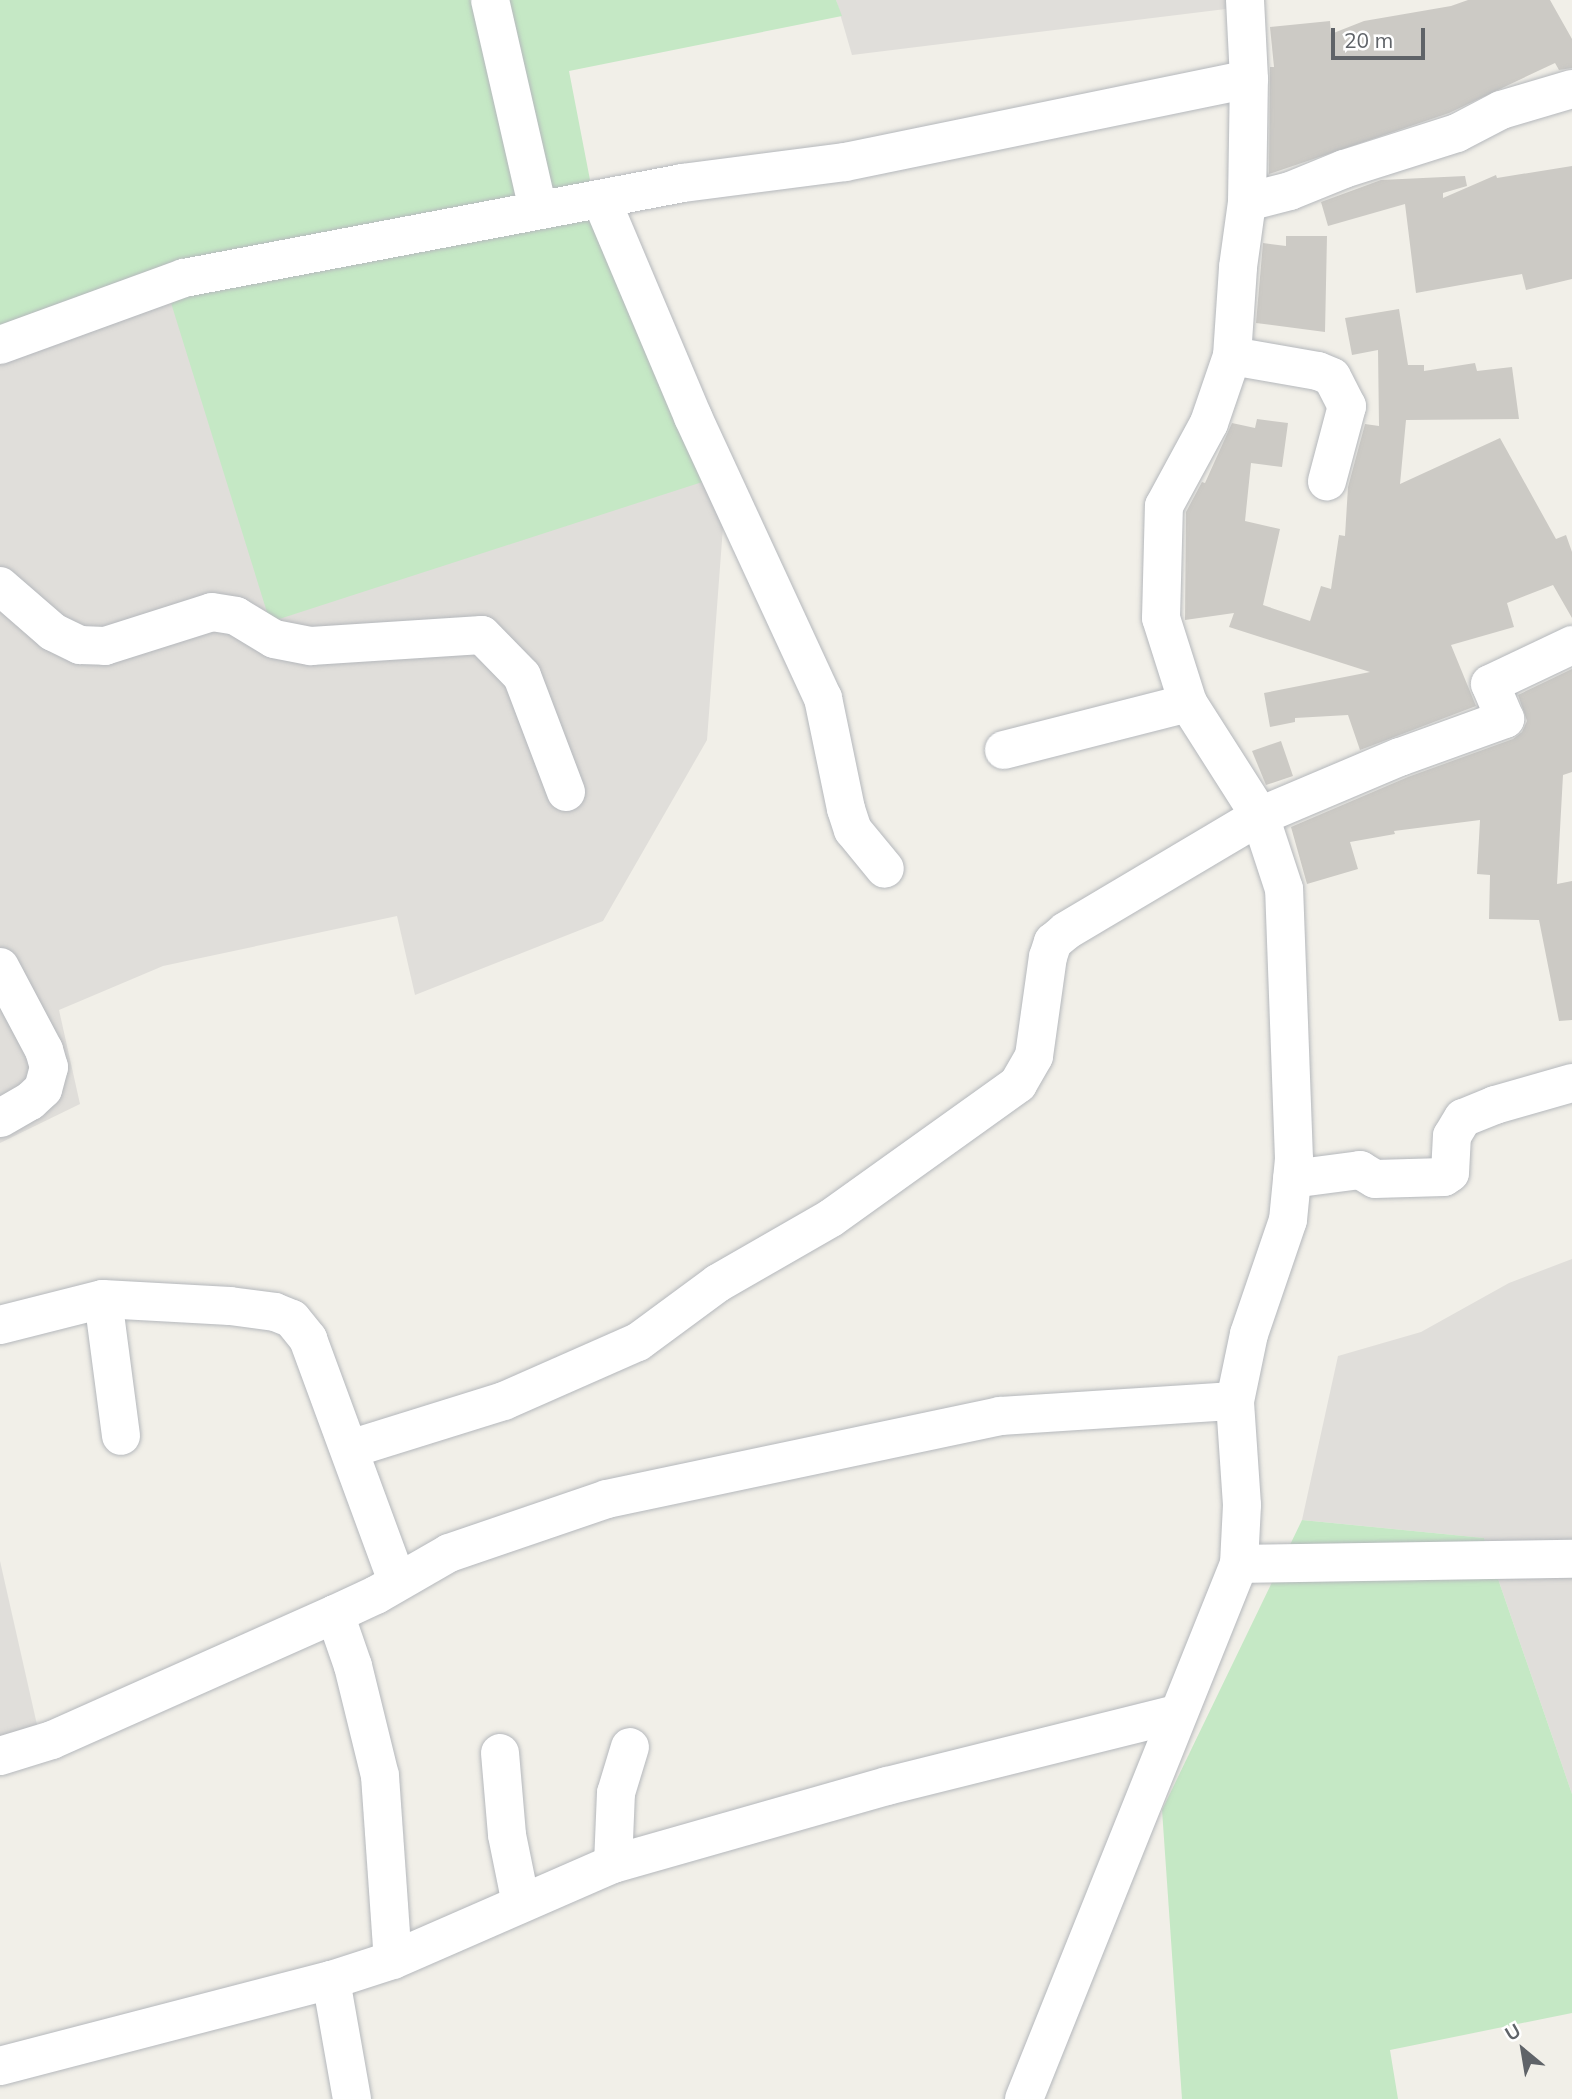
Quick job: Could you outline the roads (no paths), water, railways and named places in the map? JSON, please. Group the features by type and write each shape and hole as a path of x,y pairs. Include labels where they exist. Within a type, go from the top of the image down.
{"street":[{"path":"490,0 538,210"},
{"path":"1024,2099 1239,1564 1242,1505 1235,1401 1249,1334 1288,1220 1294,1159 1287,910 1284,889 1260,816 1188,703 1161,618 1164,506 1209,423 1231,356 1247,202 1249,79 1245,0"},
{"path":"0,345 184,278 684,183 845,162 1249,79"},
{"path":"1247,202 1290,191 1344,169 1457,133 1501,110 1572,89"},
{"path":"601,199 693,417 823,698 846,809 853,830 885,869"},
{"path":"1231,356 1318,371 1332,377 1347,406 1327,481"},
{"path":"0,586 52,632 80,645 106,646 212,612 236,616 274,639 311,646 482,635 522,676 566,792"},
{"path":"350,1449 504,1401 638,1342 718,1283 831,1218 1018,1084 1034,1056 1053,942 1066,931 1260,816 1400,757 1505,719 1490,684 1572,645"},
{"path":"1004,750 1188,703"},
{"path":"0,967 44,1050 49,1067 43,1089 30,1101 0,1118"},
{"path":"1292,1179 1360,1170 1375,1179 1444,1177 1450,1173 1452,1166 1452,1136 1463,1118 1495,1105 1572,1083"},
{"path":"103,1299 121,1436"},
{"path":"0,1325 103,1299 230,1306 275,1312 292,1319 308,1339 397,1581"},
{"path":"0,1756 52,1740 335,1614 376,1595 449,1553 607,1499 1000,1416 1235,1401"},
{"path":"1239,1564 1572,1559"},
{"path":"335,1614 353,1666 380,1776 393,1960"},
{"path":"0,2066 331,1980 393,1960 613,1864 887,1786 1177,1714"},
{"path":"613,1864 616,1793 630,1747"},
{"path":"500,1753 507,1835 521,1904"},
{"path":"331,1980 352,2099"}]}
